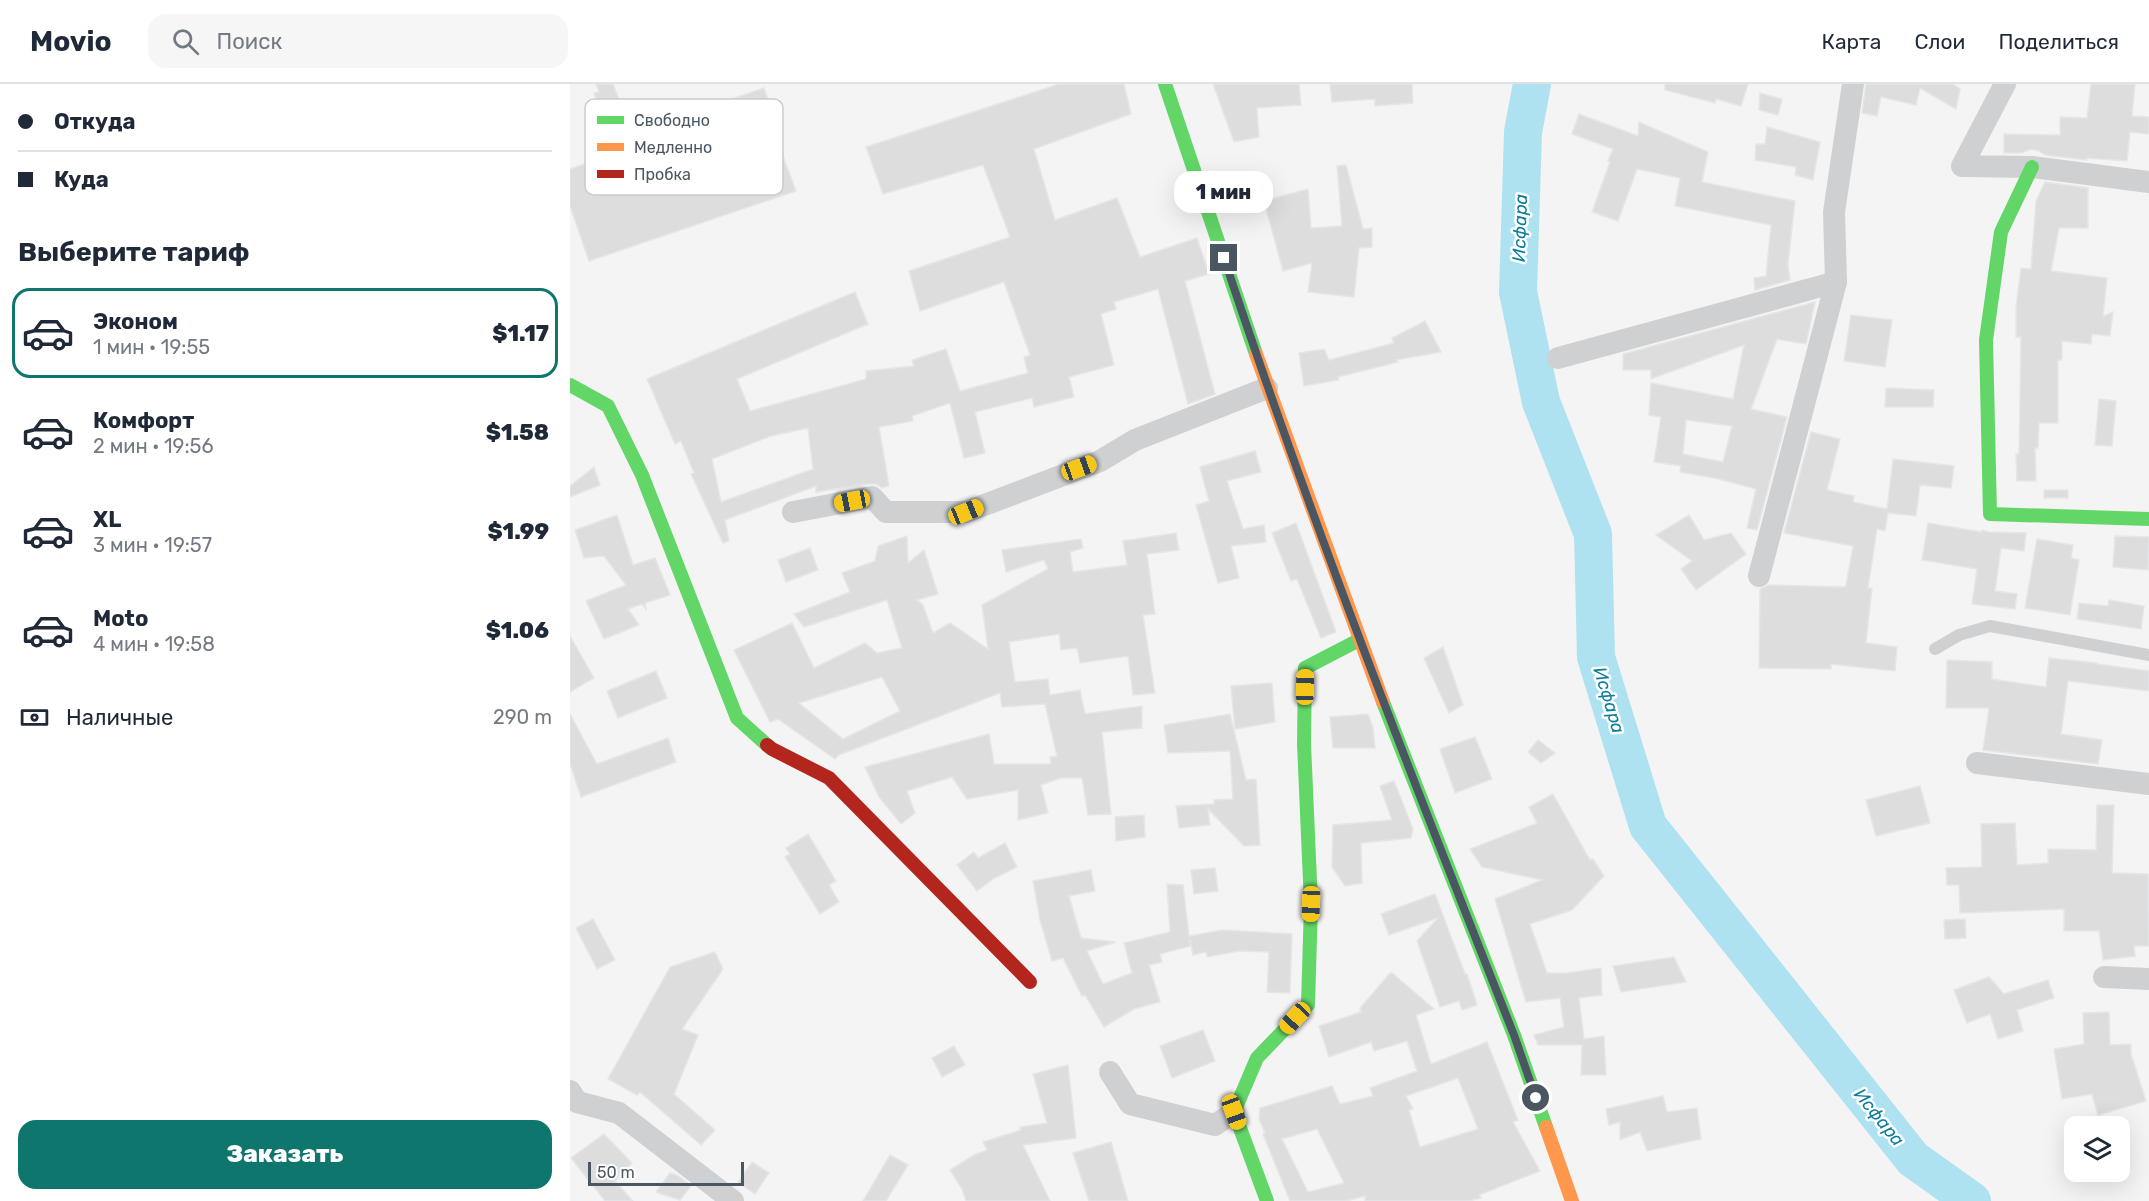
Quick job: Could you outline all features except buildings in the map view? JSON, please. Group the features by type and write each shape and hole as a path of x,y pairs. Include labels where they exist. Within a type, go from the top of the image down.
{"street":[{"path":"1165,84 1267,388 1359,640 1514,1035 1572,1201"},
{"path":"1759,576 1836,282 1834,212 1853,84"},
{"path":"2005,84 1962,166 2032,167 2149,182"},
{"path":"2032,167 2001,232 1986,340 1990,514 2149,519"},
{"path":"1558,358 1836,282"},
{"path":"570,385 608,406 642,475 737,718 772,750 829,778 1029,982"},
{"path":"793,512 872,497 886,512 966,512 1100,461 1135,440 1267,388"},
{"path":"1110,1072 1130,1104 1215,1125 1234,1112 1257,1058 1308,1005 1311,904 1304,744 1305,668 1359,640"},
{"path":"1977,763 2149,784"},
{"path":"2104,977 2149,980"},
{"path":"570,1092 577,1102 619,1113 733,1201"},
{"path":"1234,1112 1267,1201"}],"lane":[{"path":"1935,649 1959,635 1990,626 2149,656"}],"waterway":[{"name":"Исфара","path":"1532,84 1523,132 1518,292 1541,402 1593,534 1596,657 1648,826 1913,1159 1972,1201"}],"traffic: fast":[{"path":"1165,84 1256,354"},
{"path":"2032,167 2001,232 1986,340 1990,514 2149,519"},
{"path":"570,385 608,406 642,475 737,718 767,745"},
{"path":"1267,1201 1234,1112 1257,1058 1308,1005 1311,904 1304,744 1305,668 1359,640"},
{"path":"1383,702 1514,1035 1546,1127"}],"traffic: slow":[{"path":"1256,354 1383,702"},
{"path":"1546,1127 1572,1201"}],"traffic: jam":[{"path":"767,745 829,778 1030,982"}],"route":[{"path":"1224,258 1267,388 1359,640 1514,1035 1536,1098"}]}
